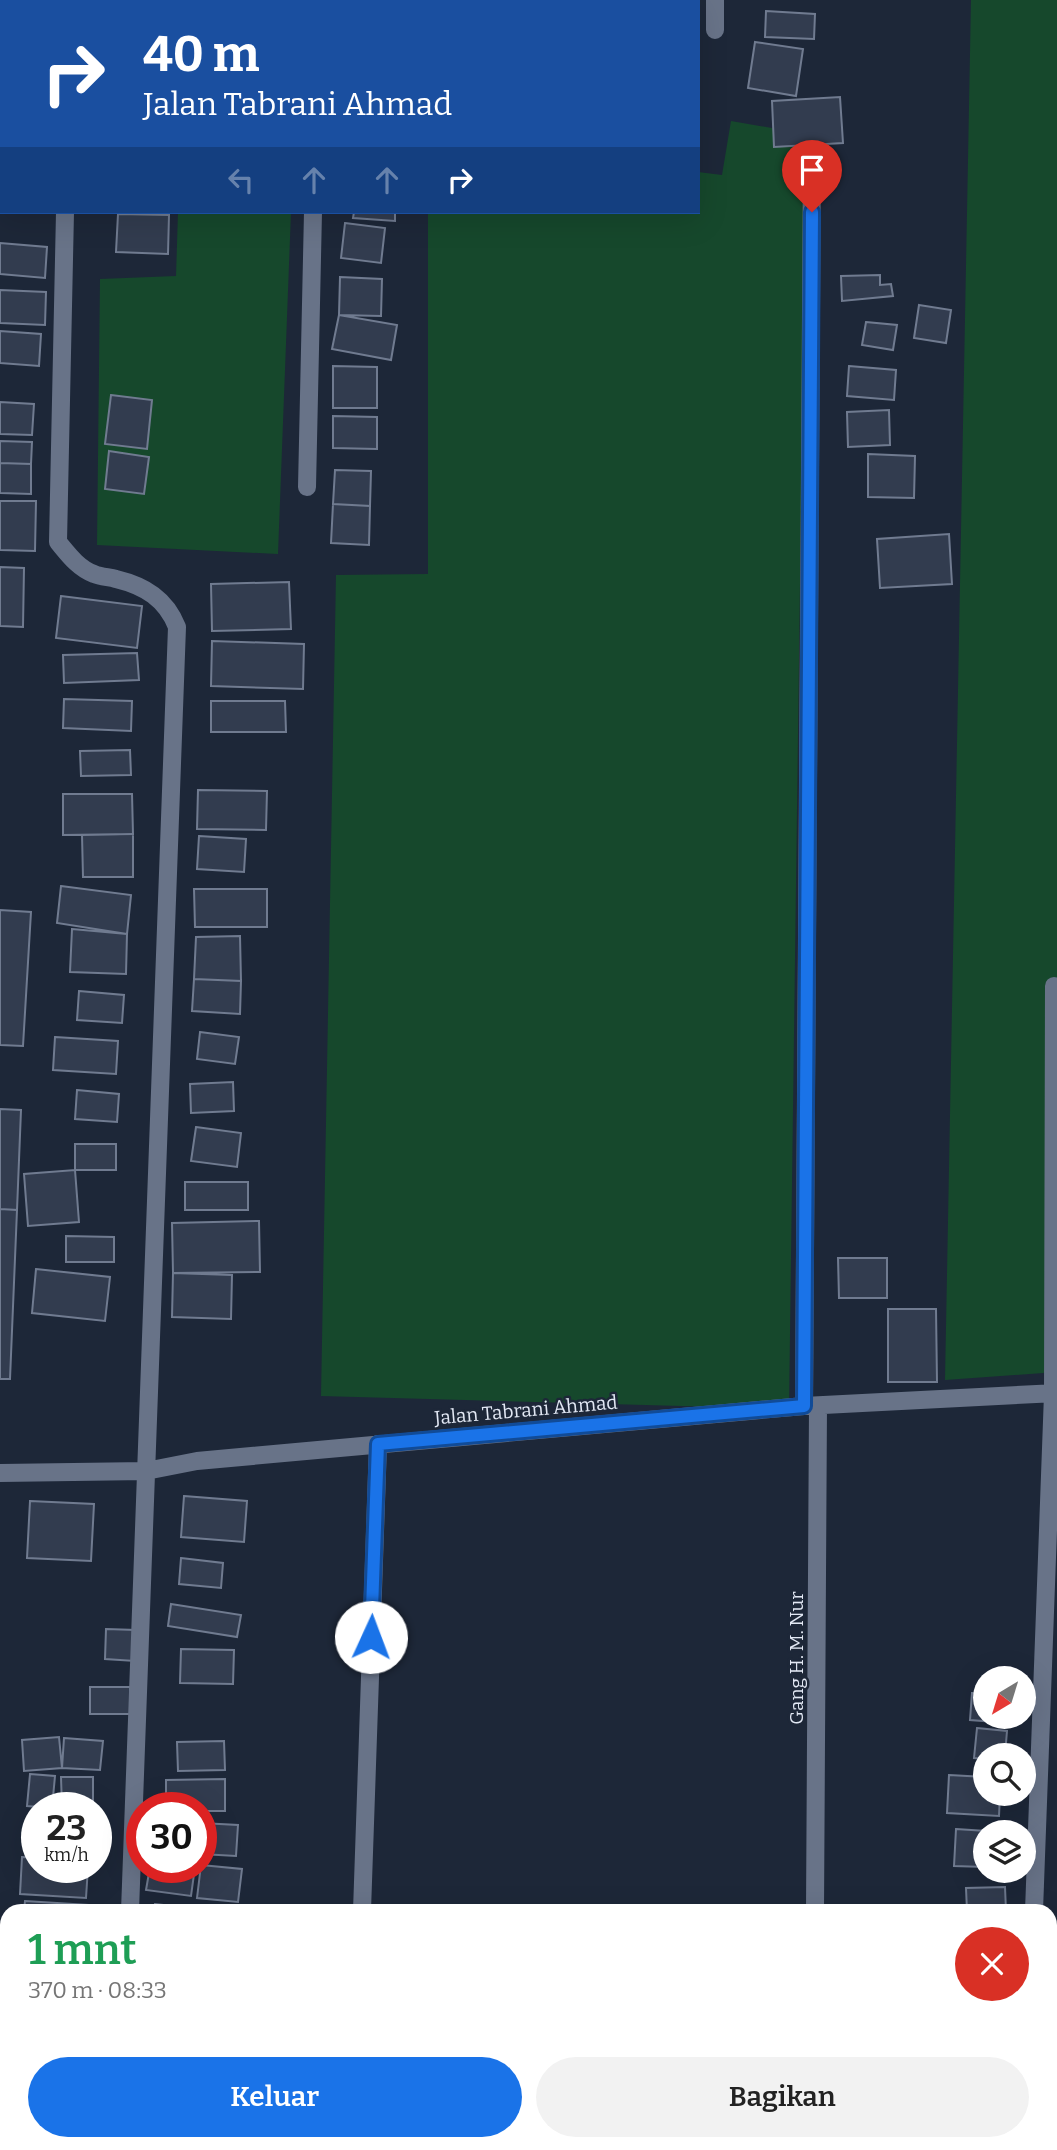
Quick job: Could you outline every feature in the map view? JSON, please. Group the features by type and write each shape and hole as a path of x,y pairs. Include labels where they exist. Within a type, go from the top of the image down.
{"street":[{"path":"715,0 715,30"},
{"name":"Gang H. M. Nur","path":"812,156 811,1406 816,1904"},
{"path":"65,214 58,542 74,562 94,574 154,593 171,613 177,627 130,1904"},
{"path":"307,487 313,214"},
{"path":"1034,1904 1055,1393 1054,986"},
{"name":"Jalan Tabrani Ahmad","path":"0,1472 146,1471 197,1461 811,1406 1055,1393"},
{"path":"362,1904 378,1444"}],"green space":[{"path":"971,0 1057,0 1057,1372 945,1380"},
{"path":"731,121 806,134 789,1409 321,1396 336,575 428,574 428,214 700,214 700,172 722,175"},
{"path":"178,214 291,214 278,554 97,545 100,279 176,276"}],"building":[{"path":"766,11 815,14 814,39 765,37"},
{"path":"755,42 803,49 796,96 748,88"},
{"path":"840,97 843,143 774,147 772,101"},
{"path":"118,214 169,215 168,254 116,252"},
{"path":"354,214 395,214 395,221 353,218"},
{"path":"345,223 385,228 381,263 341,258"},
{"path":"0,243 47,247 45,278 0,274"},
{"path":"880,275 880,285 891,284 893,296 842,301 841,276"},
{"path":"340,277 382,279 381,316 339,315"},
{"path":"0,290 46,292 45,325 0,323"},
{"path":"919,305 951,310 946,343 914,338"},
{"path":"339,315 397,325 391,360 332,349"},
{"path":"866,322 897,325 893,350 862,345"},
{"path":"0,331 41,334 39,366 0,363"},
{"path":"333,366 377,367 377,408 333,408"},
{"path":"849,366 896,370 894,400 847,396"},
{"path":"111,395 152,400 147,449 105,444"},
{"path":"0,402 34,404 32,435 0,434"},
{"path":"889,410 890,445 848,447 847,412"},
{"path":"333,416 377,417 377,449 333,448"},
{"path":"0,441 32,442 31,464 0,463"},
{"path":"109,451 149,457 144,494 105,489"},
{"path":"868,454 915,456 914,498 868,497"},
{"path":"0,463 31,464 31,494 0,493"},
{"path":"335,470 371,471 370,506 333,504"},
{"path":"0,501 36,501 35,551 0,550"},
{"path":"333,504 370,506 369,545 331,543"},
{"path":"949,534 952,584 880,588 877,539"},
{"path":"0,567 24,568 23,627 0,626"},
{"path":"289,582 291,629 212,631 211,584"},
{"path":"61,596 142,606 137,648 56,638"},
{"path":"212,641 304,644 303,689 211,686"},
{"path":"137,653 139,680 64,683 63,655"},
{"path":"64,699 132,701 131,731 63,728"},
{"path":"211,701 285,701 286,732 211,732"},
{"path":"130,750 131,775 81,776 80,751"},
{"path":"198,790 267,791 266,830 197,829"},
{"path":"63,794 132,794 133,834 63,835"},
{"path":"133,834 133,877 83,877 82,835"},
{"path":"199,836 246,839 244,872 197,869"},
{"path":"61,886 131,895 127,934 57,923"},
{"path":"194,889 267,889 267,927 195,927"},
{"path":"0,910 31,912 23,1046 0,1045"},
{"path":"72,929 127,934 126,974 70,972"},
{"path":"240,936 241,981 194,979 196,937"},
{"path":"194,979 241,981 240,1014 192,1011"},
{"path":"79,991 124,995 122,1023 77,1020"},
{"path":"200,1032 239,1037 235,1064 197,1059"},
{"path":"55,1037 118,1041 116,1074 53,1070"},
{"path":"233,1082 234,1111 191,1113 190,1084"},
{"path":"77,1090 119,1094 117,1122 75,1119"},
{"path":"0,1109 21,1110 17,1210 0,1209"},
{"path":"196,1127 241,1133 237,1167 191,1161"},
{"path":"75,1144 116,1144 116,1170 75,1170"},
{"path":"75,1170 79,1222 28,1226 24,1174"},
{"path":"185,1182 248,1182 248,1210 185,1210"},
{"path":"0,1209 17,1210 10,1379 0,1379"},
{"path":"259,1221 260,1272 173,1273 172,1223"},
{"path":"66,1236 114,1237 114,1262 66,1262"},
{"path":"838,1258 887,1258 887,1298 839,1298"},
{"path":"36,1269 110,1277 105,1321 32,1313"},
{"path":"173,1273 232,1275 231,1319 172,1317"},
{"path":"888,1309 936,1309 937,1382 888,1382"},
{"path":"184,1496 247,1501 244,1542 181,1537"},
{"path":"30,1501 94,1504 91,1561 27,1558"},
{"path":"181,1558 223,1563 221,1588 179,1584"},
{"path":"171,1604 241,1615 237,1637 168,1626"},
{"path":"106,1629 136,1630 135,1661 105,1659"},
{"path":"181,1649 234,1650 233,1684 180,1683"},
{"path":"90,1687 130,1687 130,1714 90,1714"},
{"path":"972,1693 973,1693 973,1720 970,1720"},
{"path":"977,1729 1007,1731 1006,1743 976,1743"},
{"path":"59,1737 62,1768 24,1771 22,1740"},
{"path":"64,1738 103,1741 100,1770 62,1768"},
{"path":"224,1741 225,1770 178,1771 177,1742"},
{"path":"30,1774 55,1776 54,1792 28,1792"},
{"path":"949,1775 973,1776 973,1806 999,1806 999,1816 947,1813"},
{"path":"61,1777 93,1777 93,1792 61,1792"},
{"path":"225,1779 225,1811 217,1811 217,1792 166,1792 166,1780"},
{"path":"217,1824 238,1825 236,1856 217,1855"},
{"path":"956,1829 973,1830 973,1867 954,1866"},
{"path":"217,1867 242,1869 238,1902 197,1898 199,1883 217,1883"},
{"path":"21,1876 21,1883 87,1883 86,1898 20,1894"},
{"path":"147,1883 193,1883 191,1896 146,1890"},
{"path":"1005,1887 1006,1904 967,1904 966,1888"},
{"path":"25,1901 72,1904 25,1904"}],"route":[{"path":"371,1637 378,1444 804,1406 812,212"}]}
